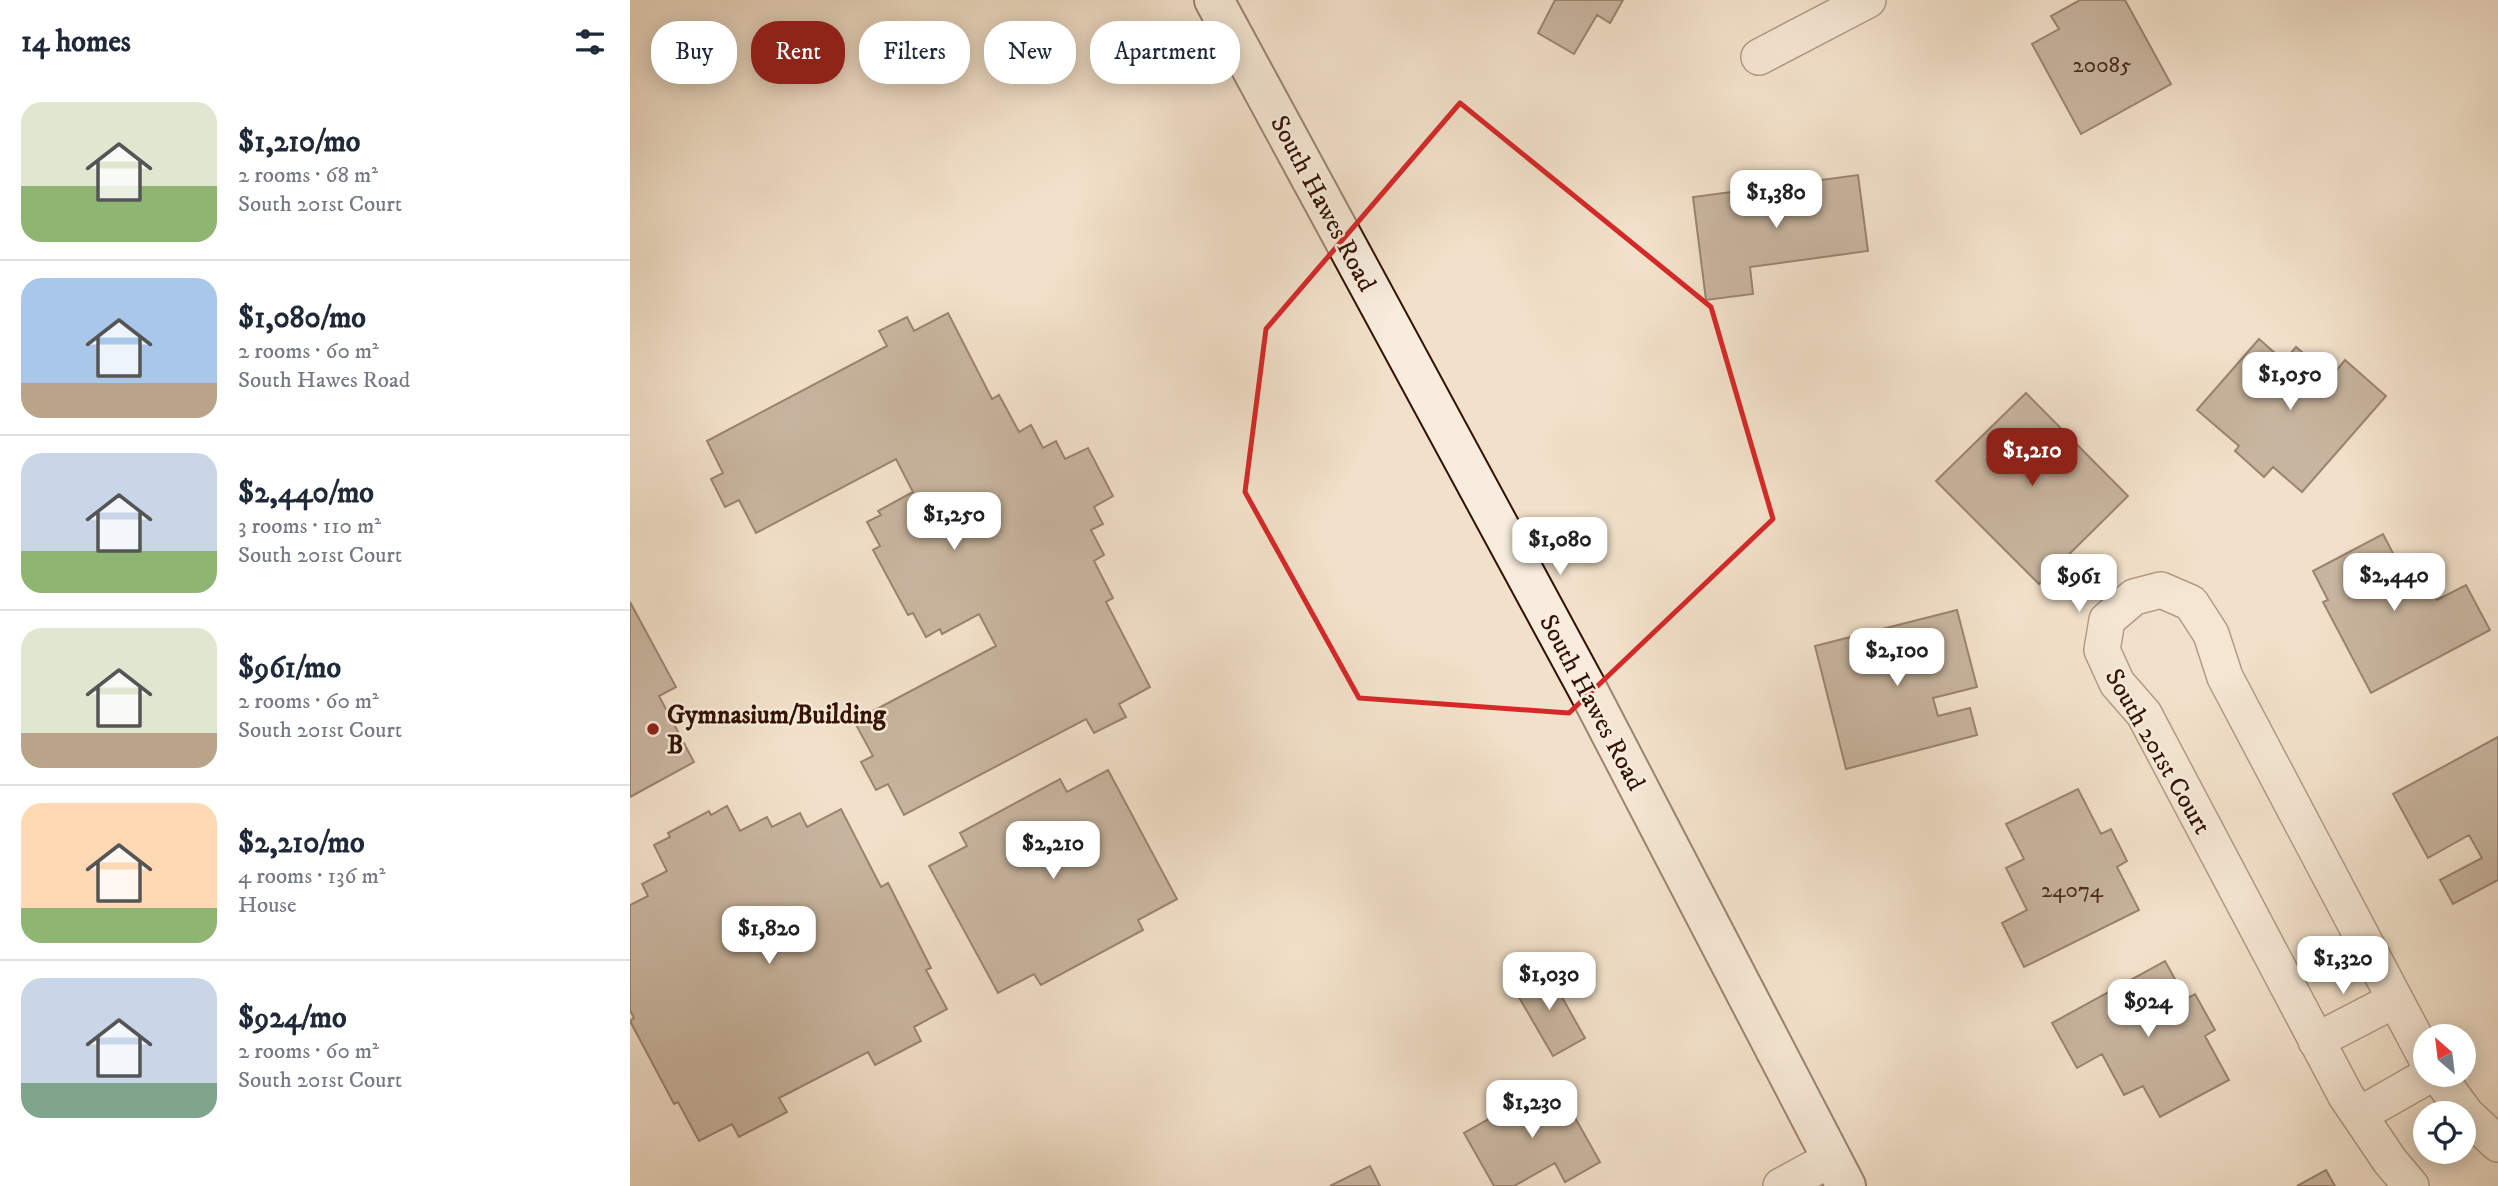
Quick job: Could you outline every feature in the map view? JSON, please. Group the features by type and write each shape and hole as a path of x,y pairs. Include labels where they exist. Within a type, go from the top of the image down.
{"main road":[{"name":"South Hawes Road","path":"1214,0 1588,690 1838,1173"}],"street":[{"path":"1759,57 1868,0"},
{"name":"South 201st Court","path":"2412,1186 2390,1161 2359,1115 2316,1041 2144,714 2117,683 2102,650 2107,620 2134,597 2161,590 2191,603 2211,634 2225,677 2413,1034"},
{"path":"2316,1041 2395,1000"},
{"path":"2359,1115 2413,1084"},
{"path":"2446,1087 2466,1114 2498,1144"},
{"path":"1781,1186 1838,1173"}],"highlighted area":[{"path":"1460,103 1711,307 1773,519 1569,713 1359,698 1245,492 1266,329"}],"building":[{"path":"1555,0 1623,0 1610,23 1597,15 1574,54 1538,33"},
{"path":"2080,0 2125,0 2171,84 2081,134 2032,44 2059,29 2051,16"},
{"path":"1858,175 1868,251 1750,267 1753,294 1706,300 1693,197"},
{"path":"948,313 992,399 999,395 1019,432 1031,425 1043,448 1056,441 1065,459 1088,448 1113,496 1094,507 1103,524 1091,530 1104,555 1094,561 1113,598 1106,602 1150,687 1119,704 1126,717 1094,733 1086,719 904,815 888,784 876,790 861,762 873,756 854,721 996,646 979,614 942,634 940,629 926,637 913,613 908,615 873,550 880,546 867,522 881,515 878,511 913,492 896,459 756,533 739,500 725,507 711,479 723,473 707,441 887,346 879,331 907,317 914,331"},
{"path":"2259,339 2284,361 2296,347 2331,377 2345,360 2386,396 2302,492 2273,467 2264,477 2235,451 2239,446 2197,410"},
{"path":"2026,393 2128,496 2039,584 1936,481"},
{"path":"2383,534 2399,565 2414,557 2437,600 2466,585 2490,630 2371,693 2323,602 2328,600 2313,571"},
{"name":"Gymnasium/Building B","path":"630,602 676,687 659,696 694,762 630,797"},
{"path":"1957,610 1977,687 1933,698 1938,716 1970,708 1977,735 1846,769 1815,646"},
{"path":"2498,737 2498,880 2453,904 2440,880 2482,858 2469,835 2428,858 2393,794"},
{"path":"1108,770 1177,899 1138,920 1143,930 1041,985 1034,974 998,993 929,866 967,846 960,833 1060,779 1067,792"},
{"path":"2078,789 2101,834 2111,829 2127,861 2117,867 2139,910 2024,967 2002,923 2027,910 2006,868 2024,859 2006,824"},
{"path":"727,806 740,831 767,817 772,827 800,813 807,827 841,809 881,887 888,883 931,968 926,970 947,1009 914,1027 921,1041 875,1065 868,1052 779,1098 787,1112 739,1137 732,1124 699,1141 678,1102 674,1104 630,1021 634,1018 630,1010 630,905 648,896 642,884 667,871 654,845 670,837 668,833 709,811 711,815"},
{"path":"2165,961 2186,999 2195,994 2215,1030 2205,1036 2229,1080 2160,1117 2143,1086 2124,1095 2102,1054 2077,1068 2052,1023"},
{"path":"1546,969 1585,1038 1553,1056 1513,987"},
{"path":"1555,1082 1600,1162 1565,1182 1555,1163 1514,1186 1494,1186 1464,1133"},
{"path":"1370,1166 1380,1186 1330,1186"},
{"path":"2326,1170 2335,1186 2297,1186"}],"place":[{"name":"Gymnasium/Building B","path":"653,729"}]}
